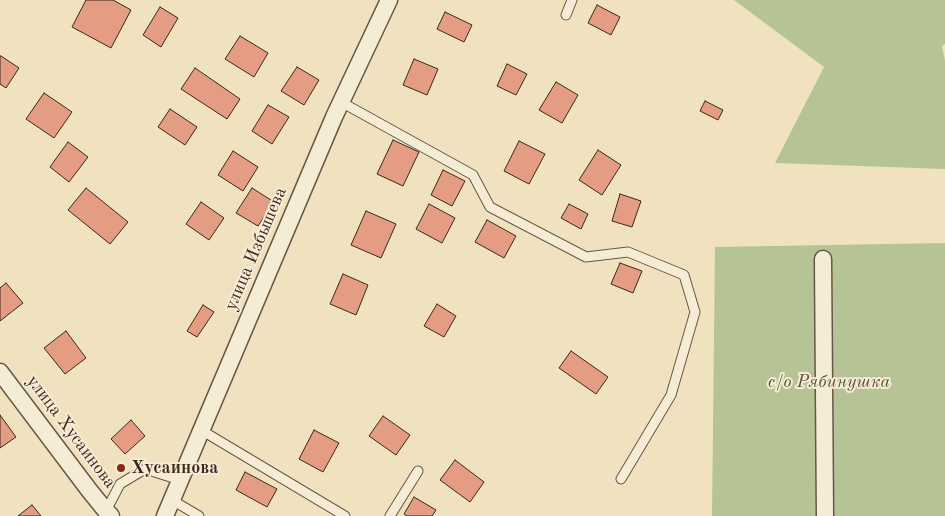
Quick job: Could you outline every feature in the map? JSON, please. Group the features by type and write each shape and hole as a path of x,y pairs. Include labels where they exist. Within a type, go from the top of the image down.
{"street":[{"name":"улица Избышева","path":"165,516 341,102 389,0"},
{"path":"823,258 825,516"},
{"name":"улица Хусаинова","path":"0,372 109,514"}],"lane":[{"path":"566,15 572,0"},
{"path":"341,102 473,175 490,207 586,257 628,252 684,275 696,312 672,394 621,479"},
{"path":"201,430 345,516"},
{"path":"109,514 120,484 145,469 180,480"},
{"path":"390,516 418,471"},
{"path":"172,500 199,516"}],"green space":[{"path":"734,0 945,0 945,44 942,46 945,61 945,169 775,163 824,67"},
{"name":"с/о Рябинушка","path":"945,243 945,516 712,516 715,247"}],"building":[{"path":"86,0 113,0 131,10 111,48 72,27"},
{"path":"597,5 620,17 611,35 588,23"},
{"path":"160,7 178,18 161,47 143,35"},
{"path":"445,12 472,25 464,42 437,29"},
{"path":"240,36 268,53 254,77 225,59"},
{"path":"0,56 19,68 6,88 0,84"},
{"path":"414,59 438,69 427,95 403,85"},
{"path":"507,64 527,74 516,95 497,86"},
{"path":"297,67 319,80 304,105 281,91"},
{"path":"195,68 240,99 227,119 181,89"},
{"path":"556,82 578,95 562,123 539,110"},
{"path":"44,93 72,112 54,138 26,119"},
{"path":"705,101 723,110 718,120 700,111"},
{"path":"268,105 289,117 272,144 252,131"},
{"path":"170,109 197,127 185,145 158,127"},
{"path":"393,140 419,152 403,186 377,174"},
{"path":"519,141 545,154 529,184 504,171"},
{"path":"68,142 88,157 69,182 50,167"},
{"path":"598,150 621,165 602,195 579,180"},
{"path":"233,151 258,167 243,191 218,175"},
{"path":"443,170 465,181 452,206 431,195"},
{"path":"86,188 128,222 110,244 68,210"},
{"path":"252,188 274,202 258,226 236,213"},
{"path":"620,194 641,201 632,227 612,221"},
{"path":"201,202 224,218 209,240 186,224"},
{"path":"429,204 455,218 442,243 416,229"},
{"path":"569,204 588,214 581,229 561,218"},
{"path":"366,211 396,224 381,258 351,245"},
{"path":"487,220 516,236 504,258 475,242"},
{"path":"620,263 642,271 633,293 611,284"},
{"path":"343,274 368,285 356,315 330,304"},
{"path":"6,283 23,303 0,321 0,288"},
{"path":"437,304 456,316 444,337 424,326"},
{"path":"203,305 214,312 197,337 187,331"},
{"path":"66,331 86,358 65,374 44,348"},
{"path":"571,351 608,377 596,394 559,368"},
{"path":"0,415 16,437 0,448"},
{"path":"383,416 410,435 396,455 369,436"},
{"path":"131,420 145,436 125,454 111,439"},
{"path":"314,430 339,443 323,472 299,459"},
{"path":"455,460 484,482 470,502 440,480"},
{"path":"245,472 277,489 267,507 236,490"},
{"path":"414,497 436,510 432,516 407,516 404,514"},
{"path":"32,505 41,516 18,516"}],"place":[{"name":"Хусаинова","path":"121,468"}]}
